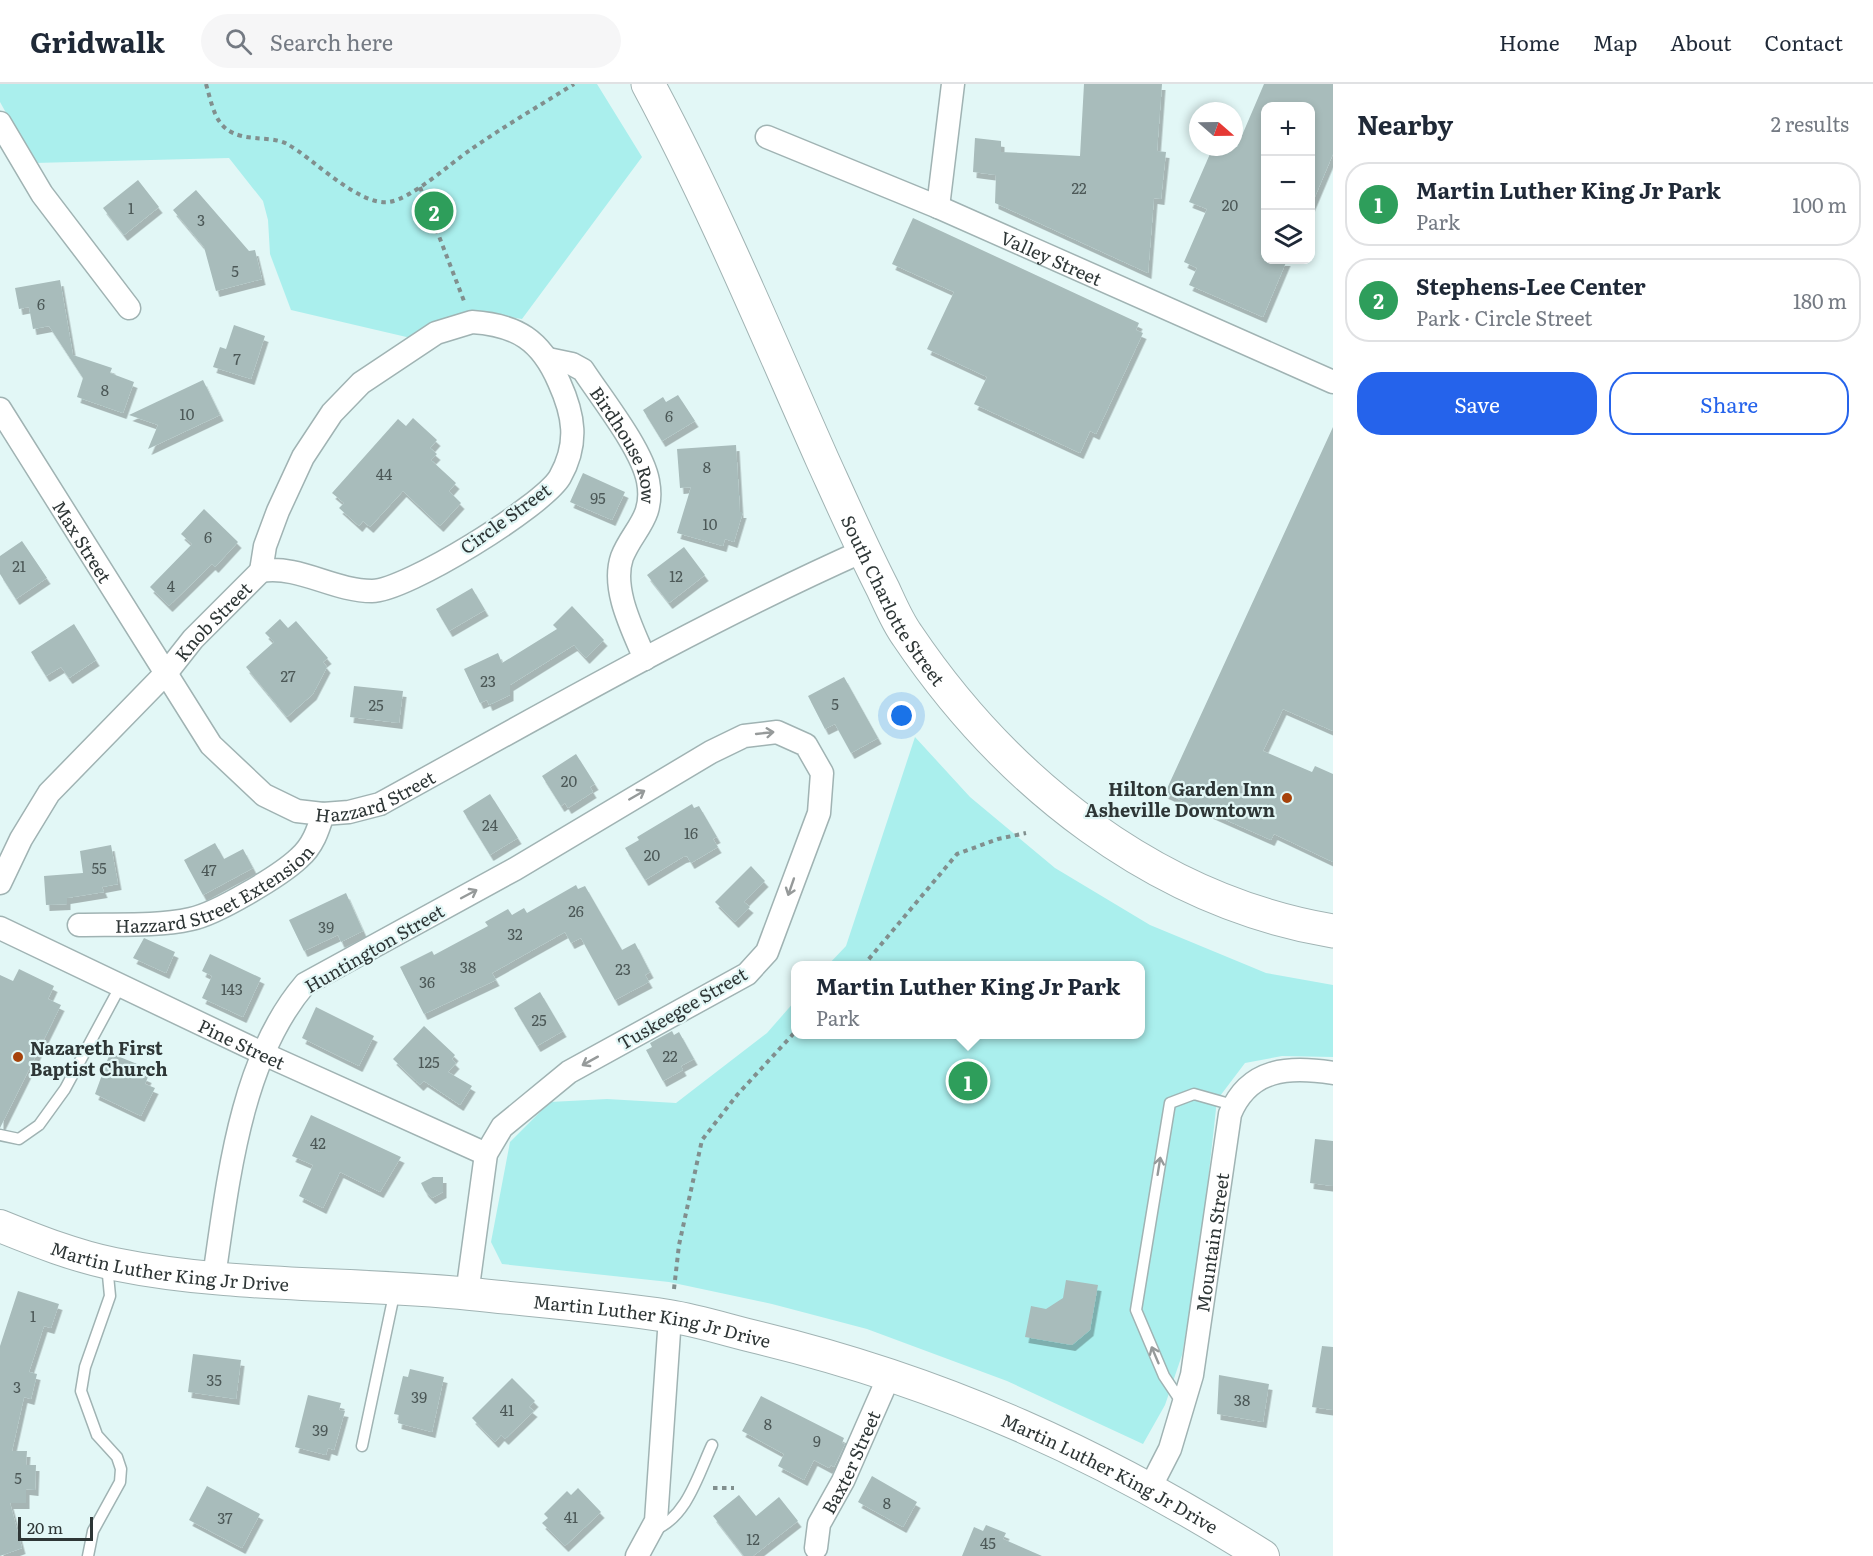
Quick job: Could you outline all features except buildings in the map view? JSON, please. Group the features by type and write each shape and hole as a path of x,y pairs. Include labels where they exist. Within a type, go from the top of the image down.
{"main road":[{"name":"South Charlotte Street","path":"648,84 709,207 863,551 905,632 954,701 1004,754 1083,821 1145,864 1257,914 1333,931"},
{"name":"Martin Luther King Jr Drive","path":"0,1226 39,1242 107,1262 214,1277 467,1294 670,1317 809,1350 936,1390 1057,1441 1150,1488 1263,1556"}],"street":[{"path":"938,207 953,84"},
{"path":"0,123 42,194 129,308"},
{"name":"Valley Street","path":"767,137 938,207 1137,298 1333,382"},
{"name":"Circle Street","path":"472,322 490,323 530,339 548,359 571,407 574,429 571,452 559,478 524,509 464,550 394,587 373,591 352,590 280,568 261,571 265,546 303,457 332,413 362,383 436,333 472,322"},
{"name":"Birdhouse Row","path":"548,359 572,364 583,370 636,451 648,481 648,509 640,530 622,558 619,583 631,625 645,658"},
{"name":"Max Street","path":"0,409 167,672"},
{"name":"Hazzard Street","path":"167,672 211,745 264,795 297,810 323,814 349,812 380,804 645,658 778,589 863,551"},
{"name":"Knob Street","path":"167,672 193,639 261,571"},
{"path":"0,882 21,839 49,793 167,672"},
{"name":"Tuskeegee Street","path":"467,1294 486,1154 502,1127 569,1072 747,974 767,952 819,813 822,773 806,745 777,732 744,735 711,752"},
{"name":"Huntington Street","path":"214,1277 226,1189 247,1100 264,1054 293,998 305,984 515,869 711,752"},
{"name":"Hazzard Street Extension","path":"80,925 188,920 210,913 229,904 299,858 312,843 323,814"},
{"name":"Pine Street","path":"0,927 264,1054 486,1154"},
{"name":"Mountain Street","path":"1150,1488 1170,1449 1192,1375 1233,1105 1237,1097 1260,1076 1306,1069 1333,1073"},
{"path":"637,1556 656,1521 660,1493 670,1317"},
{"name":"Baxter Street","path":"816,1548 819,1524 843,1481 890,1374"}],"lane":[{"path":"0,1135 19,1139 39,1125 65,1089 121,985"},
{"path":"1184,1406 1159,1365 1136,1310 1137,1299 1170,1102 1194,1094 1233,1105"},
{"path":"88,1556 93,1531 120,1482 121,1469 117,1457 97,1435 81,1391 85,1367 110,1296 107,1262"},
{"path":"362,1446 395,1290"},
{"path":"651,1532 672,1521 686,1500 712,1445"}],"path":[{"path":"206,84 219,124 237,137 283,142 303,153 343,185 364,196 388,202 420,187 470,150 574,84"},
{"path":"420,187 472,322"},
{"path":"867,961 957,854 998,839 1026,833"},
{"path":"670,1317 679,1245 702,1140 737,1095 791,1035"}],"shaded area":[{"path":"0,84 597,84 642,157 522,319 478,312 415,339 291,310 270,254 268,220 263,201 229,158 34,163 0,102"},
{"path":"915,737 970,797 1055,868 1150,925 1266,973 1333,985 1333,1057 1282,1056 1245,1063 1217,1100 1201,1244 1182,1355 1165,1405 1143,1444 1007,1381 867,1329 772,1304 669,1282 502,1264 491,1242 510,1142 550,1102 607,1099 676,1103 767,1033 791,1006 791,1039 1145,1039 1145,961 832,961 846,946"}],"place":[{"name":"Stephens-Lee Center","path":"434,211"},
{"name":"Hilton Garden Inn Asheville Downtown","path":"1287,798"},
{"name":"Nazareth First Baptist Church","path":"18,1057"},
{"name":"Martin Luther King Jr Park","path":"968,1081"}]}
